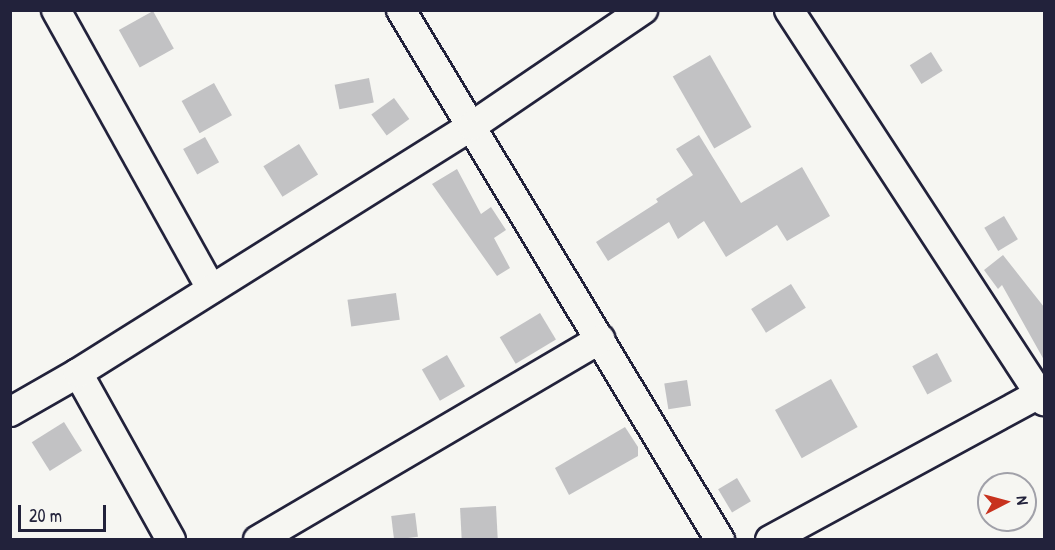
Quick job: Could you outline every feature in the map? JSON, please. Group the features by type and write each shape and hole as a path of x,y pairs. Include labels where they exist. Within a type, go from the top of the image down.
{"street":[{"path":"56,10 211,289"},
{"path":"401,10 720,540"},
{"path":"11,410 78,373 472,126 643,10"},
{"path":"770,540 1043,395 789,10"},
{"path":"258,540 600,339"},
{"path":"78,373 171,540"}],"building":[{"path":"153,11 174,49 140,68 119,30"},
{"path":"931,52 943,71 921,84 910,65"},
{"path":"710,55 752,127 714,148 673,76"},
{"path":"369,78 374,103 339,109 335,85"},
{"path":"214,83 232,115 200,133 182,101"},
{"path":"394,98 409,119 387,135 371,114"},
{"path":"699,135 741,203 802,167 830,216 787,241 777,225 726,257 704,221 678,239 669,222 608,261 596,242 658,202 656,199 693,175 676,149"},
{"path":"205,137 219,162 197,174 183,149"},
{"path":"299,144 318,175 282,197 263,166"},
{"path":"457,169 481,214 491,207 506,230 494,238 510,268 497,276 432,184"},
{"path":"1004,216 1018,239 998,251 984,228"},
{"path":"1003,255 1044,307 1044,360 1002,285 998,289 984,270"},
{"path":"791,284 806,308 766,333 751,309"},
{"path":"396,293 400,320 351,327 347,300"},
{"path":"540,313 556,340 516,364 500,337"},
{"path":"937,353 952,381 927,394 912,366"},
{"path":"447,355 465,386 440,401 422,370"},
{"path":"831,379 858,427 802,458 775,410"},
{"path":"687,380 691,406 668,409 664,384"},
{"path":"64,422 82,451 50,471 32,442"},
{"path":"625,427 638,447 638,456 569,495 555,468"},
{"path":"737,478 751,501 732,512 718,489"},
{"path":"496,506 498,540 462,540 460,508"},
{"path":"415,513 418,537 394,540 391,516"}]}
